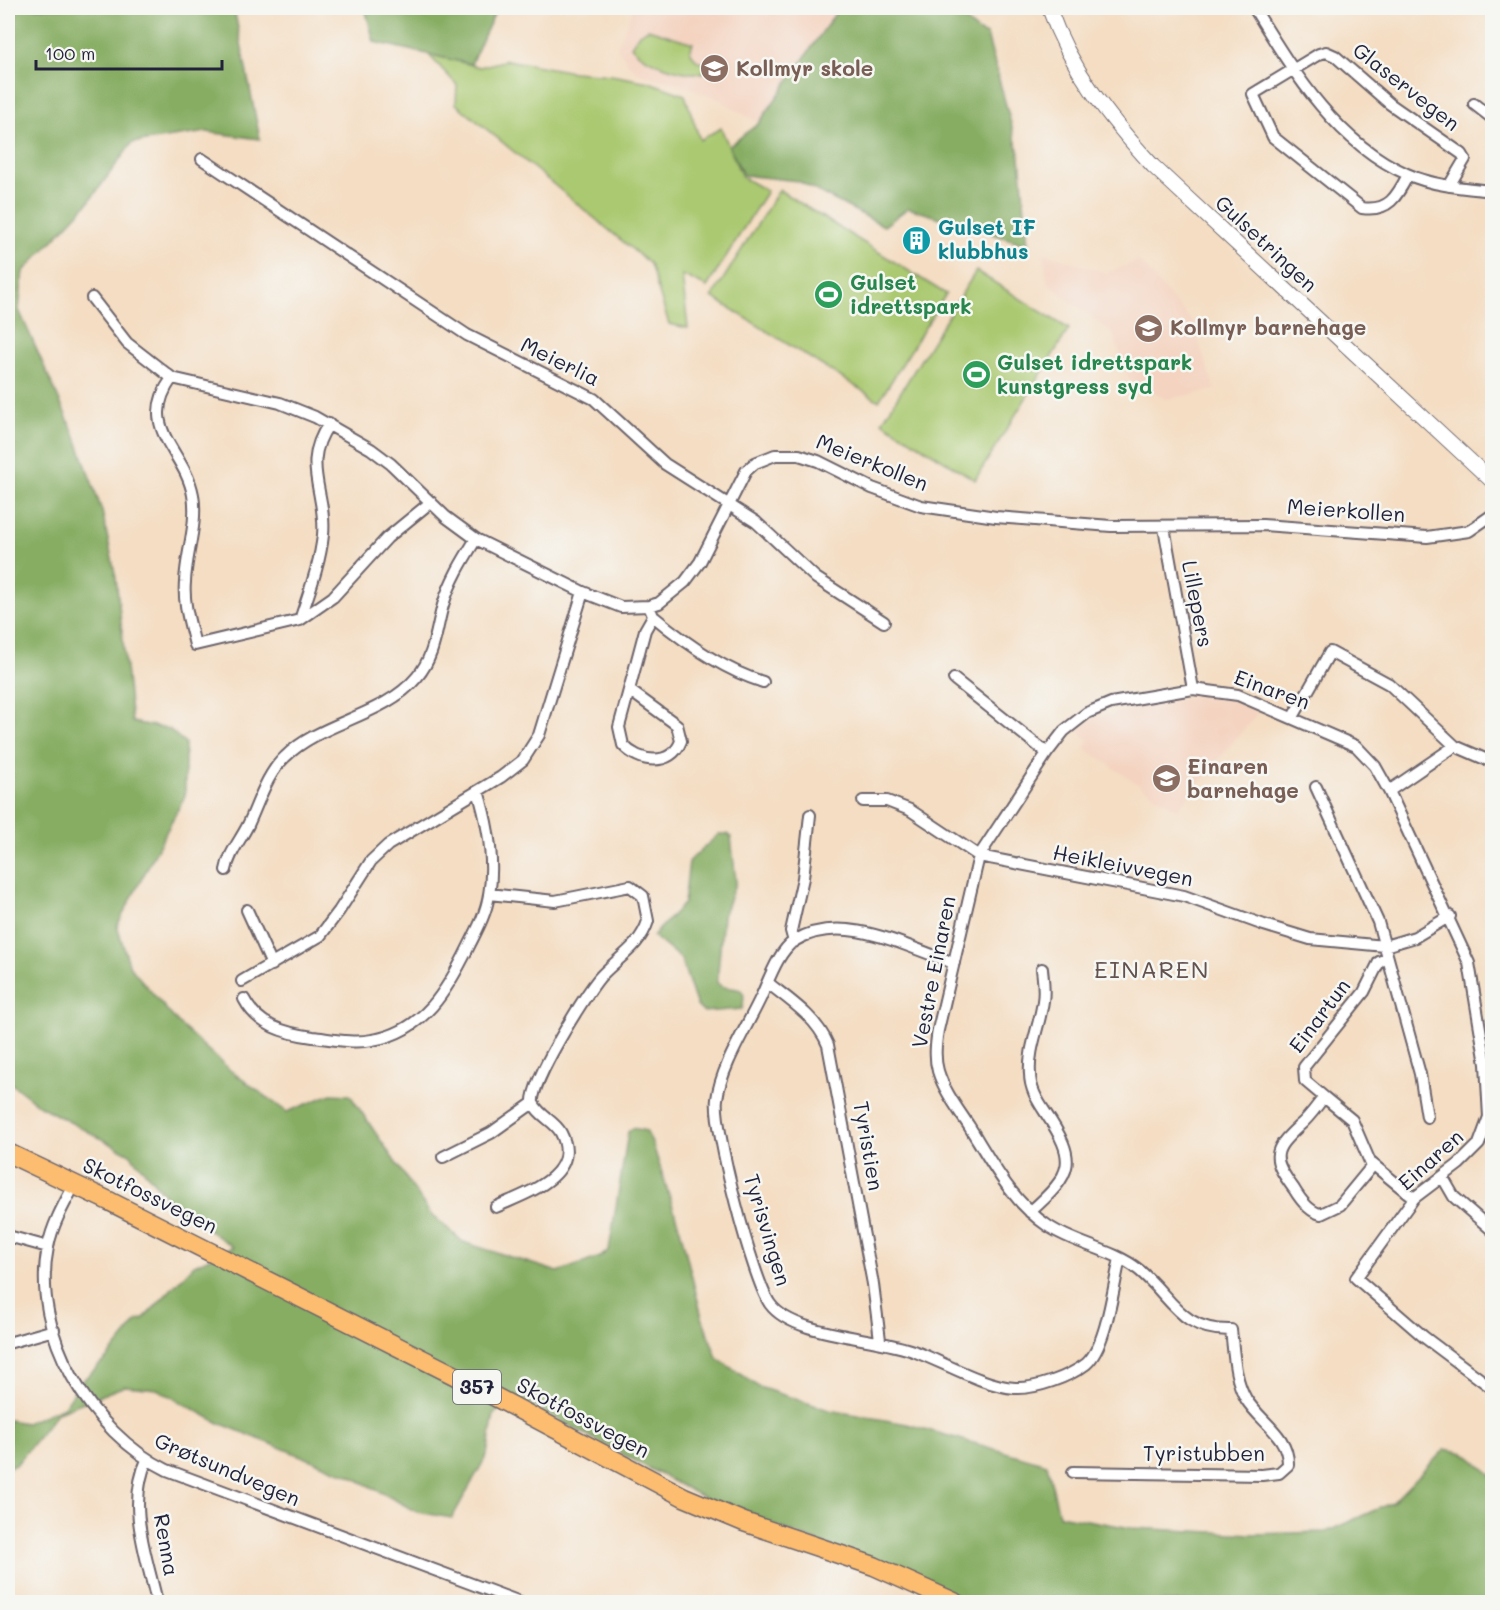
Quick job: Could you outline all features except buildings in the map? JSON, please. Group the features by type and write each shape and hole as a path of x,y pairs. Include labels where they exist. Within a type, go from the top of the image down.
{"main road":[{"name":"Skotfossvegen","path":"8,1153 75,1184 454,1375 684,1497 744,1522 874,1566 954,1602"}],"street":[{"name":"Gulsetringen","path":"1049,8 1060,37 1090,89 1119,129 1153,166 1492,481"},
{"path":"1254,8 1293,69 1347,133 1368,151 1408,175 1449,186 1492,191"},
{"name":"Glaservegen","path":"1408,175 1393,202 1383,207 1362,208 1273,137 1253,94 1319,54 1326,52 1335,56 1390,104 1462,154 1465,159 1449,186"},
{"name":"Glaservegen","path":"1474,104 1492,118"},
{"name":"Meierlia","path":"201,159 466,335 508,358 584,392 665,464 771,534 816,578 884,622"},
{"path":"92,298 127,343 172,378 280,403 329,424 384,459 476,539 583,592 621,607 651,611 673,633 763,682"},
{"path":"172,378 162,394 159,420 166,441 186,474 193,496 194,524 184,583 195,645 300,620 333,597 387,538 431,502"},
{"path":"300,620 321,553 324,524 316,478 315,455 329,424"},
{"name":"Meierkollen","path":"651,611 693,573 746,471 755,463 787,453 818,461 872,488 921,506 1031,520 1164,527 1263,525 1427,537 1469,531 1492,515"},
{"name":"Lillepers","path":"1164,527 1193,689"},
{"path":"226,870 230,854 248,825 271,775 285,756 320,734 398,694 419,676 430,655 448,590 476,539"},
{"path":"242,981 309,943 328,927 378,853 414,827 510,771 533,746 544,718 583,592"},
{"path":"629,690 677,725 681,741 670,755 658,760 641,758 623,745 619,727 645,630 651,611"},
{"path":"1293,717 1330,652 1389,684 1455,746 1492,762"},
{"path":"954,679 1047,753"},
{"name":"Einaren","path":"979,856 1047,753 1076,720 1100,707 1193,689 1238,695 1356,746 1375,766 1389,791 1464,948 1473,981 1490,1088 1489,1117 1485,1136 1471,1153 1443,1178 1414,1198 1356,1278 1424,1337 1492,1388"},
{"path":"1389,791 1455,746"},
{"name":"Einaren","path":"1316,787 1378,922 1420,1074 1426,1117"},
{"path":"244,999 252,1012 266,1024 302,1035 371,1041 394,1034 419,1019 440,999 482,921 489,894 489,848 478,791"},
{"name":"Heikleivvegen","path":"863,801 887,801 910,810 979,856 1184,896 1310,939 1385,946"},
{"path":"810,815 803,878 791,931 794,942 828,931 850,929 954,963"},
{"name":"Vestre Einaren","path":"979,856 937,1036 938,1070 947,1092 1005,1182 1030,1212 1070,1238 1120,1259 1138,1270 1188,1320 1212,1329 1231,1330"},
{"path":"489,894 555,901 588,896 625,886 639,892 646,903 648,921 642,936 608,969 591,990 532,1092 533,1103 542,1117 556,1126 561,1134 565,1153 559,1171 551,1180 496,1207"},
{"path":"247,909 272,965"},
{"path":"1385,946 1415,937 1450,916"},
{"name":"Tyrisvingen","path":"794,942 785,951 768,983 724,1075 716,1108 730,1177 757,1276 771,1305 790,1321 820,1331 880,1341 913,1350 1002,1386 1019,1388 1036,1385 1067,1374 1093,1356 1100,1342 1120,1259"},
{"name":"Einartun","path":"1388,958 1379,962 1364,992 1304,1067 1305,1081 1352,1120 1362,1149 1373,1165 1414,1198"},
{"path":"1030,1212 1055,1186 1062,1176 1068,1159 1066,1144 1038,1101 1030,1073 1043,1000 1042,969"},
{"name":"Tyristien","path":"768,983 810,1018 819,1028 828,1045 873,1284 880,1341"},
{"path":"1324,1097 1300,1126 1285,1138 1278,1150 1280,1165 1295,1192 1316,1213 1326,1214 1340,1205 1373,1165"},
{"path":"443,1157 491,1134 533,1103"},
{"path":"1443,1178 1454,1197 1492,1230"},
{"name":"Grøtsundvegen","path":"75,1184 59,1215 48,1247 47,1302 54,1330 84,1395 113,1432 147,1460 216,1490 520,1602"},
{"path":"8,1236 48,1247"},
{"path":"8,1343 54,1330"},
{"name":"Tyristubben","path":"1073,1472 1262,1475 1285,1471 1288,1458 1281,1440 1242,1391 1235,1365 1231,1330"},
{"name":"Renna","path":"147,1460 139,1492 140,1540 156,1602"}],"shaded area":[{"name":"Kollmyr skole","path":"633,8 839,8 759,123 719,100 688,87 641,74 628,64 617,47"},
{"name":"Kollmyr barnehage","path":"1043,253 1107,273 1138,260 1192,321 1215,390 1166,399 1129,380 1113,334 1048,284"},
{"name":"Einaren barnehage","path":"1200,695 1231,701 1259,711 1177,810 1084,748 1089,740 1078,731 1094,717"}],"green space":[{"path":"18,8 234,8 260,139 207,132 132,143 88,203 23,272 19,310 77,440 102,511 116,578 132,722 169,729 185,743 185,796 117,926 130,967 178,1023 231,1071 287,1112 331,1094 350,1095 429,1212 463,1242 558,1272 600,1257 609,1250 628,1132 633,1128 646,1131 652,1142 680,1229 702,1317 717,1358 759,1387 829,1410 907,1424 1047,1464 1059,1515 1131,1528 1253,1534 1326,1532 1393,1502 1445,1449 1465,1453 1492,1475 1492,1602 971,1602 943,1589 712,1502 516,1397 494,1414 487,1455 452,1518 417,1512 351,1476 219,1423 157,1389 125,1386 58,1412 16,1465 8,1467 8,1420 26,1423 64,1407 82,1381 108,1357 137,1321 144,1318 194,1265 233,1247 174,1206 130,1154 40,1106 8,1081 8,23"},
{"path":"365,8 497,8 471,64 374,42"},
{"path":"839,8 950,8 979,32 987,35 1020,157 1028,245 908,208 884,226 798,181 743,175 729,146 759,123"},
{"path":"648,29 693,43 690,51 696,60 703,63 705,69 703,73 674,70 637,52 631,46 639,34"},
{"path":"428,54 480,67 507,60 649,82 685,95 700,140 721,128 742,177 767,191 707,287 682,275 688,328 669,324 650,264 456,104 457,85"},
{"name":"Gulset idrettspark","path":"779,190 946,294 879,401 712,297"},
{"name":"Gulset idrettspark kunstgress syd","path":"976,271 1069,329 975,480 882,422"},
{"path":"719,834 728,834 731,837 736,882 723,916 717,983 741,990 744,999 742,1009 703,1012 697,1006 681,959 653,936 684,903 689,861"}],"place":[{"name":"Kollmyr skole","path":"715,69"},
{"name":"Gulset IF klubbhus","path":"917,240"},
{"name":"Gulset idrettspark","path":"829,295"},
{"name":"Kollmyr barnehage","path":"1149,328"},
{"name":"Gulset idrettspark kunstgress syd","path":"976,375"},
{"name":"Einaren barnehage","path":"1166,779"}],"district":[{"name":"EINAREN","path":"1152,970"}]}
